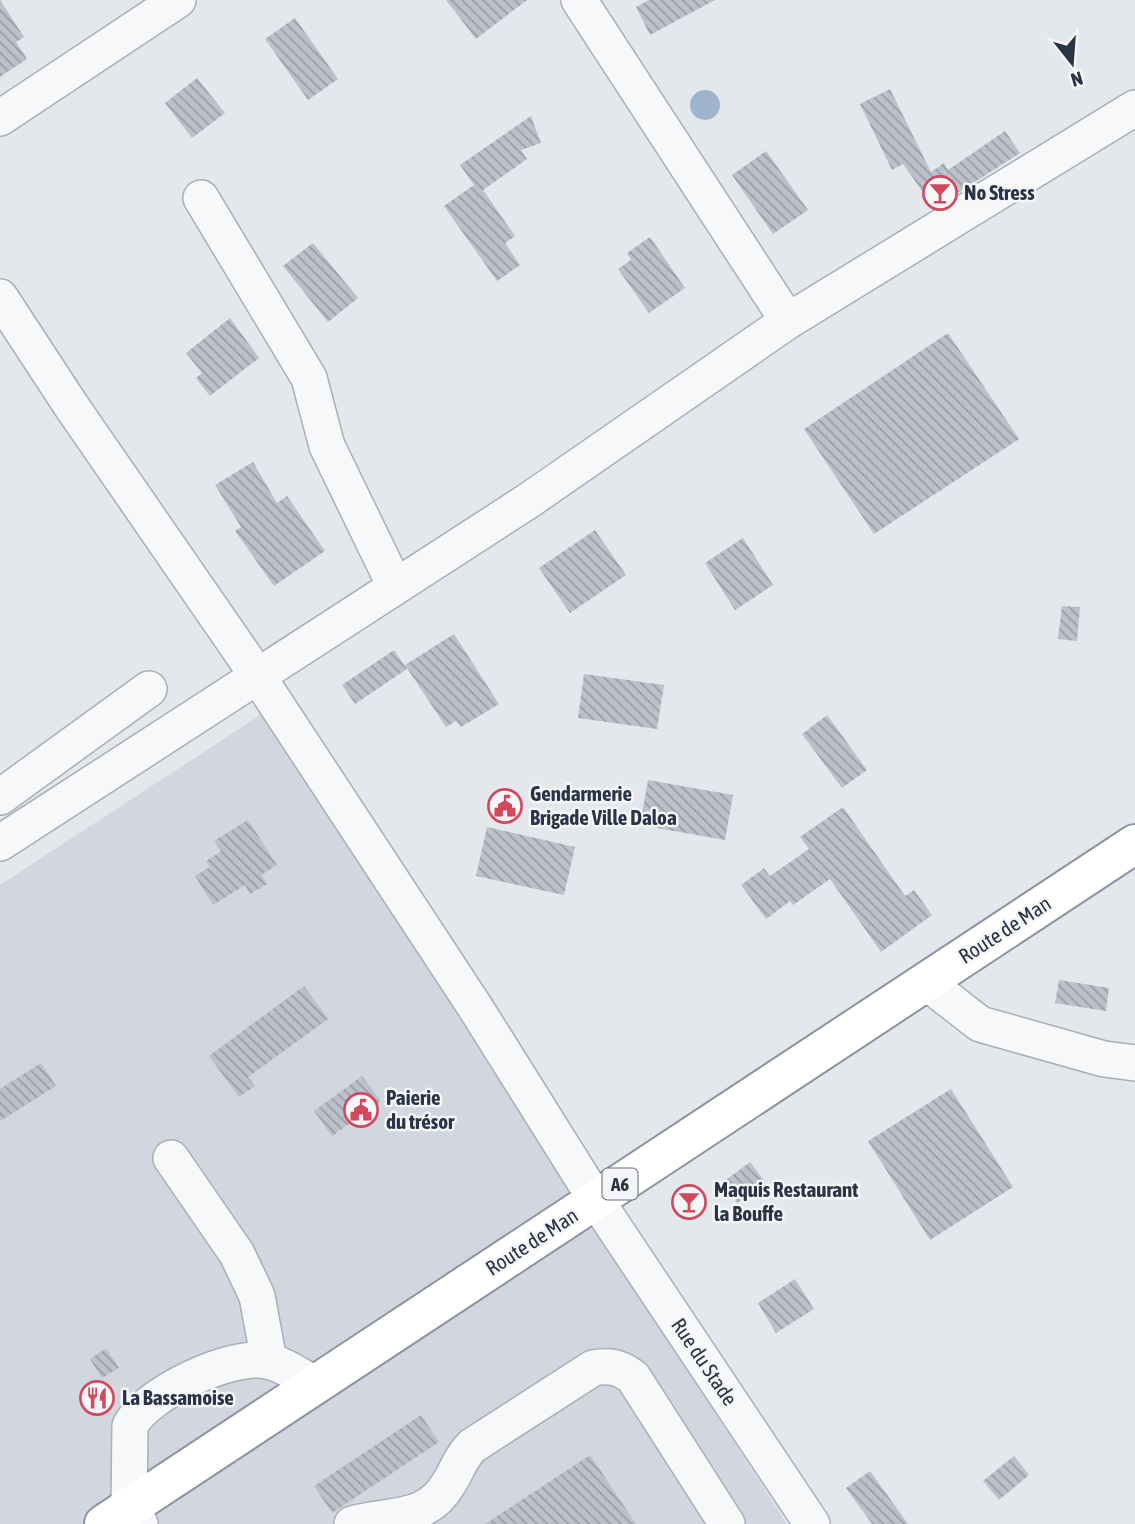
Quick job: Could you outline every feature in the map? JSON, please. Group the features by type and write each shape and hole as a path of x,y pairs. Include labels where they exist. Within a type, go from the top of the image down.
{"highway":[{"name":"Route de Man","path":"125,1519 316,1385 1135,844"}],"street":[{"path":"0,118 178,0"},
{"path":"579,0 788,321"},
{"path":"0,843 528,501 788,321 1135,108"},
{"path":"201,198 309,378 327,446 395,586"},
{"name":"Rue du Stade","path":"0,297 72,407 257,676 474,1007 596,1200 812,1524"},
{"path":"0,797 149,689"},
{"path":"926,982 980,1024 1104,1059 1135,1063"},
{"path":"171,1158 237,1254 257,1296 269,1361"},
{"path":"125,1519 130,1426 135,1415 187,1380 253,1359 269,1361 316,1385"},
{"path":"352,1524 410,1516 435,1500 449,1483 460,1458 472,1446 593,1368 606,1365 620,1367 633,1377 727,1524"}],"shaded area":[{"path":"262,714 787,1524 0,1524 0,885"}],"water":[{"path":"705,90 716,94 720,105 716,116 705,120 694,116 690,105 694,94"}],"building":[{"path":"0,0 24,37 16,42 27,59 0,77"},
{"path":"446,0 527,0 476,39"},
{"path":"649,0 715,0 650,35 636,7"},
{"path":"295,18 338,79 308,100 265,39"},
{"path":"197,78 225,113 192,138 165,103"},
{"path":"890,89 931,172 944,163 948,170 1005,131 1020,153 934,208 903,164 892,170 860,104"},
{"path":"531,116 541,143 521,150 527,159 483,190 515,236 505,243 520,265 497,281 444,206 474,185 460,165"},
{"path":"766,151 808,210 773,234 732,175"},
{"path":"650,237 685,288 649,313 618,269 631,260 627,253"},
{"path":"313,243 358,298 328,322 283,266"},
{"path":"230,318 259,358 210,396 196,378 202,373 186,353"},
{"path":"948,333 1019,439 874,534 804,429"},
{"path":"253,462 277,503 287,496 325,551 274,586 235,531 241,527 215,485"},
{"path":"595,530 626,575 570,613 539,568"},
{"path":"743,538 773,585 735,610 705,563"},
{"path":"1062,606 1080,607 1077,641 1058,639"},
{"path":"454,634 499,704 461,727 456,721 446,727 405,665"},
{"path":"394,650 407,669 355,704 342,685"},
{"path":"584,674 664,685 657,729 578,718"},
{"path":"827,715 867,770 842,788 802,734"},
{"path":"648,780 733,795 725,840 640,825"},
{"path":"843,807 905,896 914,890 932,915 881,952 830,879 793,905 790,901 766,919 741,885 764,868 770,876 809,849 800,837"},
{"path":"248,820 277,865 261,875 267,884 250,894 245,885 213,905 195,876 210,867 206,861 221,851 214,841"},
{"path":"487,827 575,847 564,895 476,876"},
{"path":"1059,980 1109,988 1106,1011 1055,1003"},
{"path":"304,986 328,1019 248,1077 255,1086 239,1097 209,1056"},
{"path":"41,1063 56,1086 0,1121 0,1089"},
{"path":"362,1076 381,1101 332,1136 314,1111"},
{"path":"951,1089 1013,1187 930,1240 868,1141"},
{"path":"750,1162 765,1182 737,1203 722,1183"},
{"path":"795,1279 814,1309 776,1333 758,1303"},
{"path":"106,1348 119,1368 102,1378 90,1359"},
{"path":"421,1415 439,1442 332,1513 314,1486"},
{"path":"590,1455 636,1524 485,1524"},
{"path":"1014,1456 1029,1475 999,1500 983,1481"},
{"path":"870,1471 908,1524 872,1524 846,1488"}],"place":[{"name":"No Stress","path":"940,193"},
{"name":"Gendarmerie Brigade Ville Daloa","path":"505,806"},
{"name":"Paierie du trésor","path":"361,1110"},
{"name":"Maquis Restaurant la Bouffe","path":"689,1202"},
{"name":"La Bassamoise","path":"97,1398"}]}
